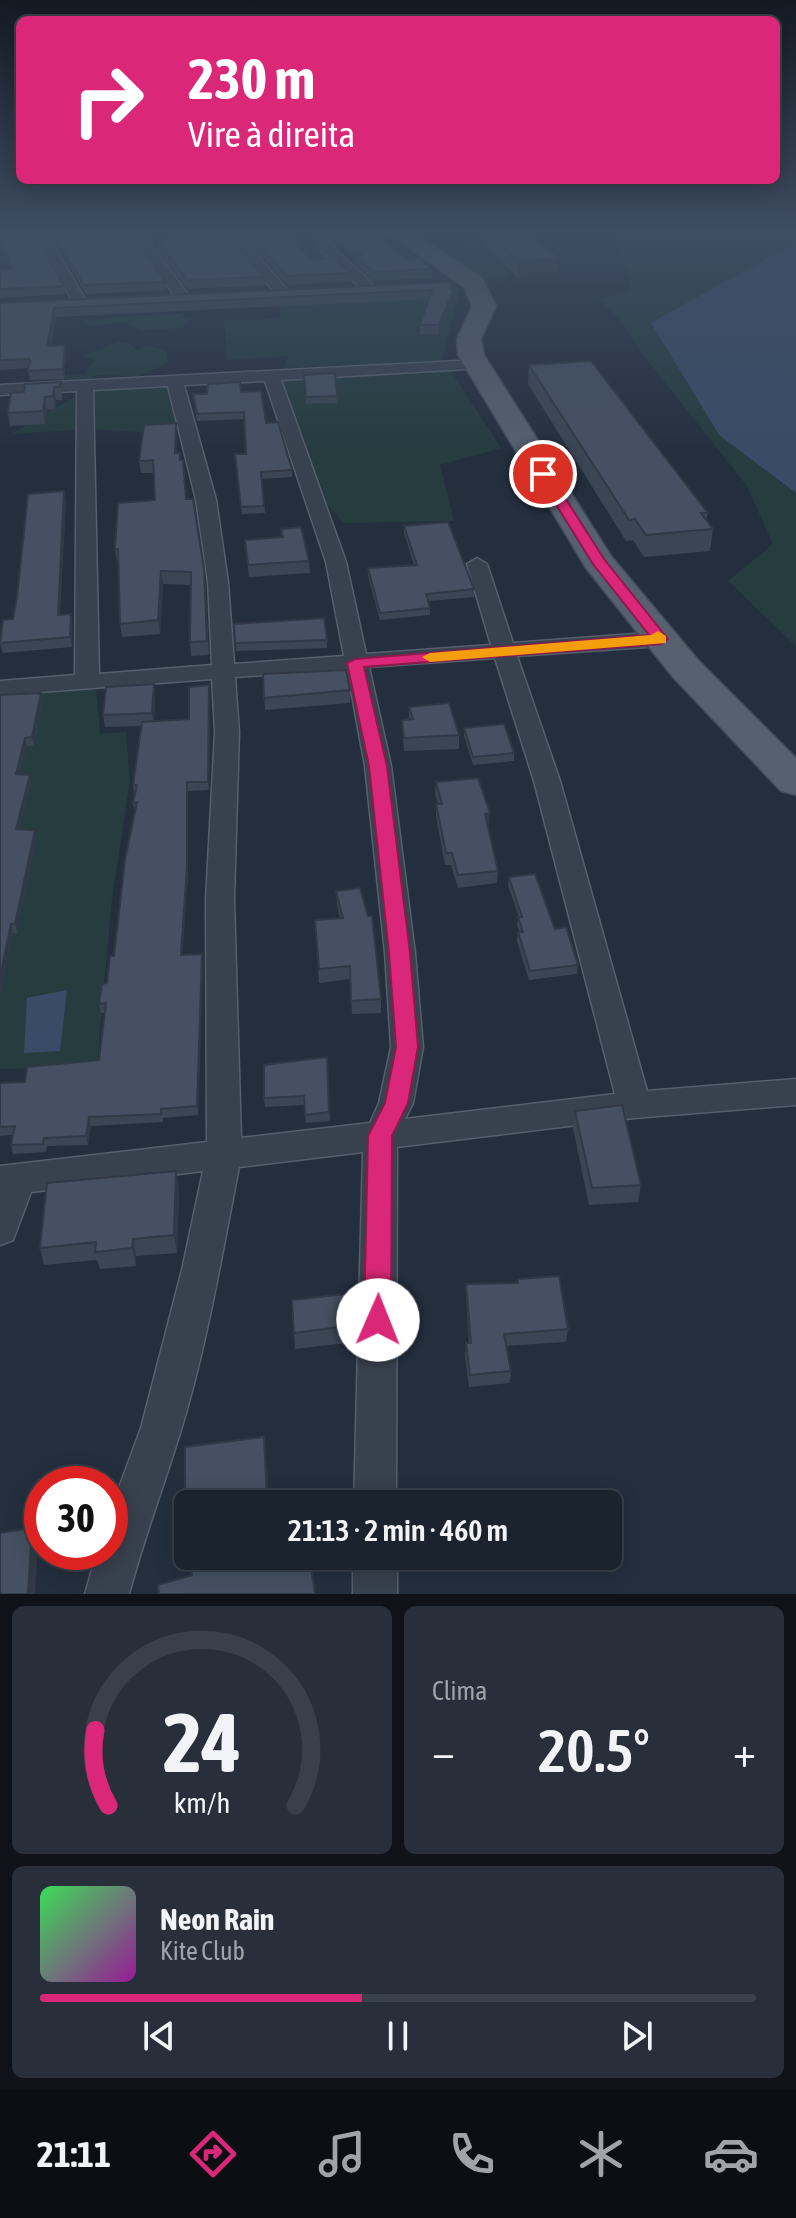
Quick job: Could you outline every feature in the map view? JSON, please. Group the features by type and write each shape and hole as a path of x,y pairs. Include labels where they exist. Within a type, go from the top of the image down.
{"main road":[{"path":"483,305 469,339 471,355 598,561 661,639 796,782"}],"street":[{"path":"0,390 477,365"},
{"path":"271,376 336,562 378,766 400,953 407,1047 396,1103 380,1136 375,1490"},
{"path":"107,1594 124,1533 161,1428 201,1270 224,1154 220,899 227,732 218,582 206,500 175,381"},
{"path":"85,386 87,680"},
{"path":"477,564 506,651 528,734 547,781 634,1105"},
{"path":"0,688 222,669 355,663 661,639"},
{"path":"0,1229 9,1180 634,1105 796,1092"},
{"path":"375,1570 375,1594"}],"green space":[{"path":"281,305 456,305 442,361 283,368 288,356 227,360 224,321 280,318"},
{"path":"604,305 684,305 651,324 719,435 796,493 796,646 728,581 773,544 747,486 644,356 622,323"},
{"path":"185,313 182,317 192,319 182,328 140,330 119,323 83,324 86,320"},
{"path":"117,342 129,343 136,350 149,346 166,350 168,363 138,376 96,375 87,381 69,384 57,380 60,376 85,374 95,360 84,356"},
{"path":"450,370 501,448 440,465 454,521 343,523 327,504 280,378"},
{"path":"172,386 181,427 168,434 91,429 11,434 90,388"},
{"path":"96,688 100,734 126,732 130,781 112,899 97,1066 0,1069 0,696"}],"water":[{"path":"683,305 796,305 796,493 719,435 651,323"},
{"path":"67,990 60,1051 24,1053 27,998"}],"building":[{"path":"0,305 109,305 54,308 47,346 65,345 63,369 28,371 30,359 0,360"},
{"path":"427,305 447,305 439,325 420,325"},
{"path":"591,361 708,513 701,513 713,529 646,535 635,519 629,520 529,365"},
{"path":"335,373 337,396 306,397 304,375"},
{"path":"61,382 60,387 54,387 53,396 45,397 43,411 8,413 11,393 24,392 25,384"},
{"path":"240,382 241,392 261,391 266,423 278,422 292,470 261,472 264,506 241,507 235,454 246,454 244,412 197,414 193,394 207,394 208,384"},
{"path":"176,423 175,453 180,453 180,460 183,460 186,499 193,499 204,569 207,641 190,642 191,572 161,571 158,620 120,624 118,549 115,549 118,503 155,500 153,460 139,461 144,425"},
{"path":"64,491 58,615 71,614 70,637 0,643 3,620 13,619 28,494"},
{"path":"448,522 474,589 426,594 430,608 380,613 368,568 417,565 404,526"},
{"path":"301,527 309,561 248,565 245,540 283,537 281,529"},
{"path":"324,618 327,640 235,643 234,624"},
{"path":"346,670 350,690 264,698 263,674"},
{"path":"154,684 152,713 103,715 106,687"},
{"path":"209,685 208,782 187,782 187,865 181,955 202,954 197,1106 161,1109 161,1114 89,1117 86,1136 44,1138 43,1144 11,1145 15,1126 0,1127 0,1083 25,1082 27,1067 99,1060 106,1003 99,1004 102,984 107,983 110,956 114,956 125,860 137,802 133,803 137,785 133,785 142,722 189,719 189,687"},
{"path":"41,693 32,737 25,738 16,774 30,775 16,829 35,830 0,977 0,695"},
{"path":"449,703 459,735 404,738 402,720 413,719 409,707"},
{"path":"504,724 514,753 473,757 464,728"},
{"path":"478,778 490,813 485,814 498,871 458,875 452,853 446,853 436,804 442,804 436,782"},
{"path":"535,874 555,929 566,927 578,965 530,971 518,932 523,932 518,917 522,917 509,877"},
{"path":"360,888 368,916 372,916 381,999 351,1001 350,966 319,969 315,920 343,918 336,891"},
{"path":"327,1057 329,1112 305,1115 304,1096 264,1098 264,1065"},
{"path":"622,1105 641,1185 592,1188 575,1111"},
{"path":"176,1171 174,1235 133,1239 132,1248 95,1252 96,1242 40,1248 47,1183"},
{"path":"559,1276 568,1329 504,1334 511,1371 470,1375 466,1343 471,1343 466,1284 518,1283 518,1279"},
{"path":"355,1293 354,1325 294,1333 292,1300"},
{"path":"264,1437 266,1490 185,1490 185,1447"},
{"path":"24,1529 24,1570 29,1570 28,1594 0,1594 0,1533"},
{"path":"191,1570 311,1570 315,1594 159,1594 158,1585 192,1575"}],"slow traffic":[{"path":"430,657 661,639 658,636"}],"route":[{"path":"378,1320 380,1136 396,1103 407,1047 400,953 378,766 355,663 661,639 598,561 543,474"}]}
